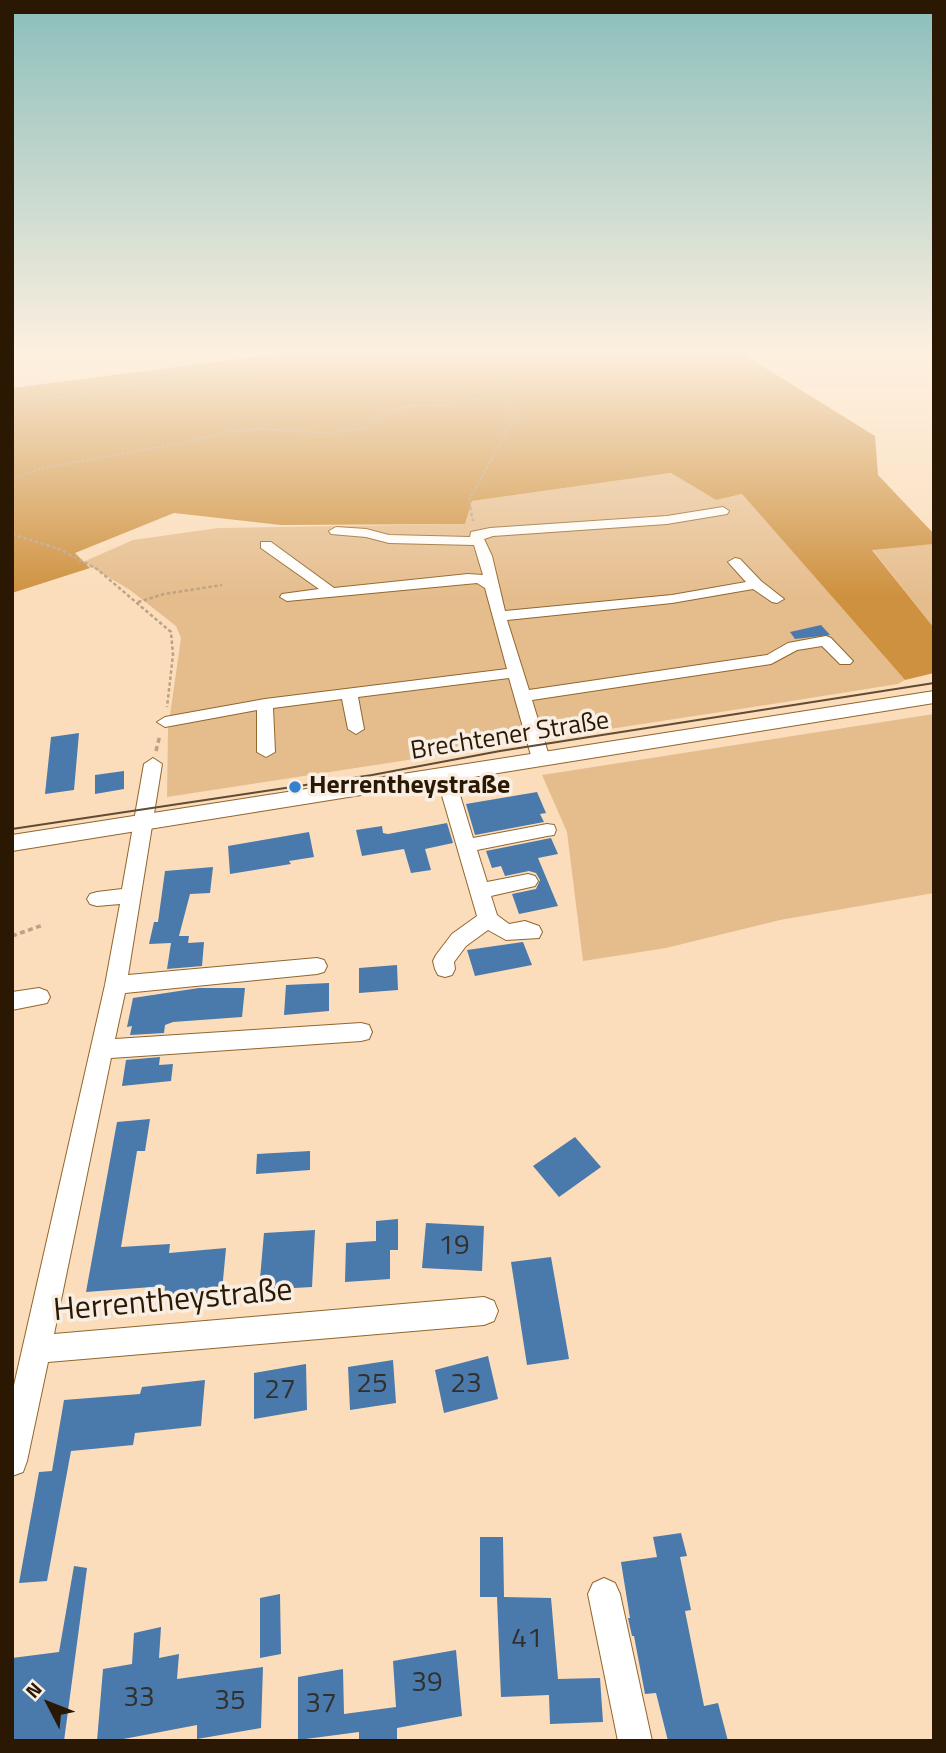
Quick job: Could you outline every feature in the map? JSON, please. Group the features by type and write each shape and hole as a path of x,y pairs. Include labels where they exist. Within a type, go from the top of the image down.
{"main road":[{"name":"Brechtener Straße","path":"12,844 934,697"}],"street":[{"path":"336,531 366,533 389,539 477,539 490,531 667,520 723,511"},
{"path":"477,539 485,556 499,616 541,759"},
{"path":"266,545 334,594"},
{"path":"735,562 756,584 777,599"},
{"path":"287,597 468,579 480,579 491,585"},
{"path":"499,616 672,599 756,584"},
{"path":"524,696 771,659 793,646 826,641 845,661"},
{"path":"165,722 265,704 516,671"},
{"path":"349,693 356,729"},
{"name":"Herrentheystraße","path":"12,1461 116,985 153,764"},
{"path":"446,775 488,919 506,932 525,929 532,932"},
{"path":"466,846 547,830"},
{"path":"479,891 528,881"},
{"path":"97,899 130,895"},
{"path":"445,969 443,961 459,940 488,919"},
{"path":"116,985 317,966"},
{"path":"12,1002 39,997"},
{"path":"103,1049 361,1032"},
{"name":"Herrentheystraße","path":"35,1349 484,1311"},
{"path":"604,1594 635,1741"}],"lane":[{"path":"265,704 265,752"}],"path":[{"path":"12,478 44,468 192,441 222,433"},
{"path":"477,539 469,500 506,433"},
{"path":"12,534 59,549 83,562 138,602 171,632 173,655 165,722 153,764"},
{"path":"138,602 164,594 222,585"},
{"path":"12,936 43,925"}],"shaded area":[{"path":"12,433 870,433 875,436 878,475 934,534 934,544 872,550 934,628 934,673 905,680 742,494 716,500 671,473 472,501 465,524 281,525 174,513 75,553 90,568 12,593"},
{"path":"671,473 716,500 742,494 905,680 898,684 779,703 167,797 168,729 181,638 176,626 130,590 83,562 133,540 218,528 465,524 472,501"},
{"path":"934,544 934,628 872,549"},
{"path":"934,714 934,893 780,920 666,948 583,961 567,832 542,775"}],"building":[{"path":"821,625 830,635 795,639 790,632"},
{"path":"79,733 74,790 45,794 51,737"},
{"path":"124,771 124,789 95,794 95,775"},
{"path":"537,792 546,813 540,814 544,822 475,835 466,804"},
{"path":"447,823 453,843 425,849 431,870 411,873 404,849 362,856 356,830 382,826 383,833 388,834"},
{"path":"309,832 314,857 289,861 291,864 230,874 228,846"},
{"path":"551,838 558,854 538,858 558,906 519,914 512,894 536,889 540,880 536,873 529,871 505,876 501,866 492,868 486,851"},
{"path":"213,867 210,893 190,894 179,936 189,936 188,943 204,942 202,966 167,969 171,943 149,944 154,922 158,922 165,871"},
{"path":"523,942 532,965 475,976 467,950"},
{"path":"397,965 398,990 359,993 359,968"},
{"path":"329,983 329,1011 284,1015 286,985"},
{"path":"199,988 245,988 242,1017 173,1022 165,1025 164,1033 130,1035 132,1026 127,1027 133,998"},
{"path":"160,1057 159,1065 173,1064 171,1081 122,1086 126,1060"},
{"path":"150,1119 145,1151 137,1151 121,1247 170,1244 169,1253 226,1248 222,1291 164,1297 165,1286 86,1292 117,1122"},
{"path":"575,1137 601,1167 559,1197 533,1166"},
{"path":"310,1151 310,1170 256,1174 257,1154"},
{"path":"398,1219 398,1250 390,1250 390,1279 345,1282 346,1243 376,1241 376,1221"},
{"path":"426,1223 484,1226 482,1271 422,1268"},
{"path":"315,1230 312,1287 259,1290 264,1233"},
{"path":"551,1257 569,1359 527,1365 511,1262"},
{"path":"488,1356 498,1399 444,1413 435,1370"},
{"path":"393,1360 396,1403 350,1410 348,1367"},
{"path":"306,1364 307,1410 254,1419 254,1373"},
{"path":"205,1380 201,1426 135,1433 133,1445 71,1451 47,1581 19,1583 39,1472 52,1471 64,1400 140,1394 142,1387"},
{"path":"681,1533 687,1556 680,1557 691,1610 685,1611 704,1706 718,1703 728,1741 668,1741 656,1693 645,1694 628,1618 621,1562 657,1557 653,1537"},
{"path":"480,1537 503,1537 504,1597 551,1598 558,1679 600,1678 603,1722 550,1724 549,1695 501,1697 497,1597 480,1597"},
{"path":"74,1566 87,1568 64,1741 12,1741 12,1658 59,1652"},
{"path":"280,1594 281,1654 260,1658 260,1598"},
{"path":"161,1627 159,1658 179,1654 177,1679 263,1667 261,1728 197,1739 197,1725 113,1741 97,1741 103,1669 132,1664 134,1633"},
{"path":"456,1650 462,1716 397,1728 397,1741 359,1741 359,1732 298,1740 298,1677 343,1669 344,1714 396,1707 393,1661"}],"tram line":[{"path":"12,829 372,775 500,751 934,683"}],"place":[{"name":"Herrentheystraße","path":"295,787"}]}
